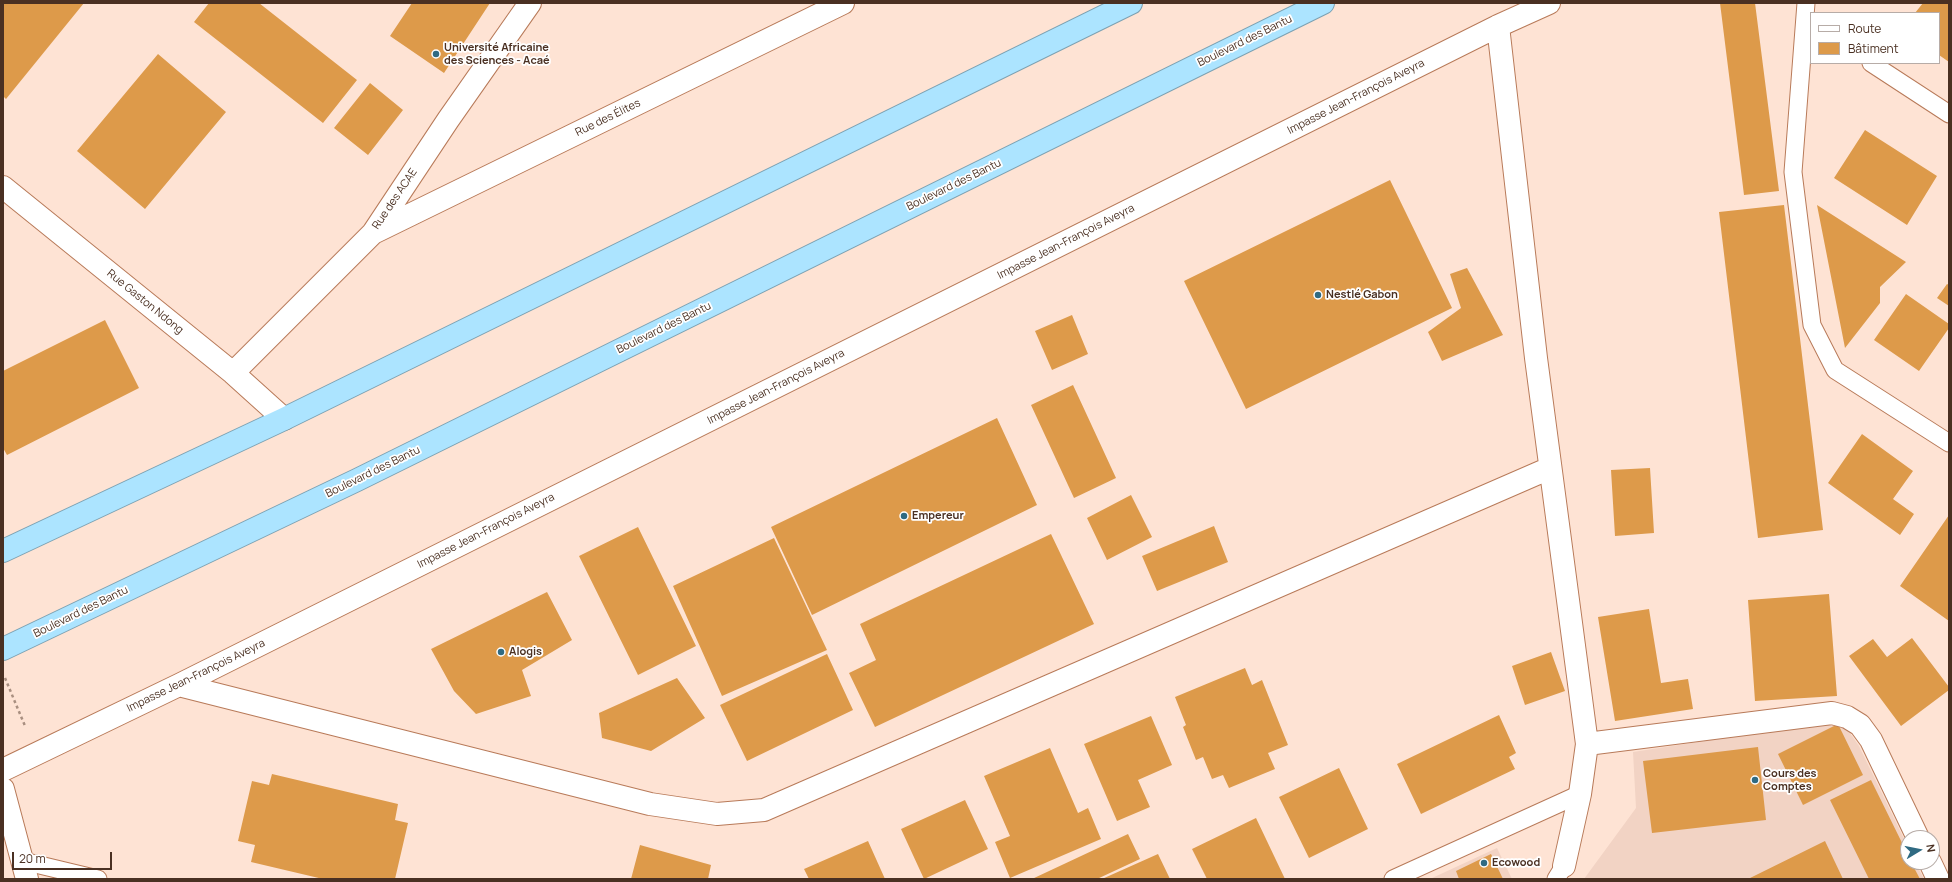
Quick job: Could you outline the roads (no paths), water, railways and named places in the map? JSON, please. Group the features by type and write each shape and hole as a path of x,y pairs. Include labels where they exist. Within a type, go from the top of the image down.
{"highway":[{"path":"3,550 284,419 1130,3"},
{"name":"Boulevard des Bantu","path":"3,650 357,480 1323,3"}],"street":[{"name":"Rue des ACAE","path":"233,373 373,232 448,120 530,3"},
{"name":"Rue des Élites","path":"373,232 843,3"},
{"name":"Impasse Jean-François Aveyra","path":"3,770 180,685 1498,26 1549,3"},
{"path":"1498,26 1550,468 1587,744 1580,794 1560,872"},
{"name":"Rue Gaston Ndong","path":"3,187 233,373 284,419"},
{"path":"180,685 650,804 717,814 764,810 1550,468"},
{"path":"1587,744 1832,713 1847,717 1860,725 1871,740 1914,830"},
{"path":"3,789 25,870"}],"lane":[{"path":"1809,8 1793,172 1812,325 1834,370 1949,443"},
{"path":"1873,64 1949,114"},
{"path":"1393,879 1580,794"},
{"path":"25,870 98,879"}],"place":[{"name":"Université Africaine des Sciences - Acaé","path":"436,54"},
{"name":"Nestlé Gabon","path":"1318,295"},
{"name":"Empereur","path":"904,516"},
{"name":"Alogis","path":"501,652"},
{"name":"Cours des Comptes","path":"1755,780"},
{"name":"Ecowood","path":"1484,863"}]}
